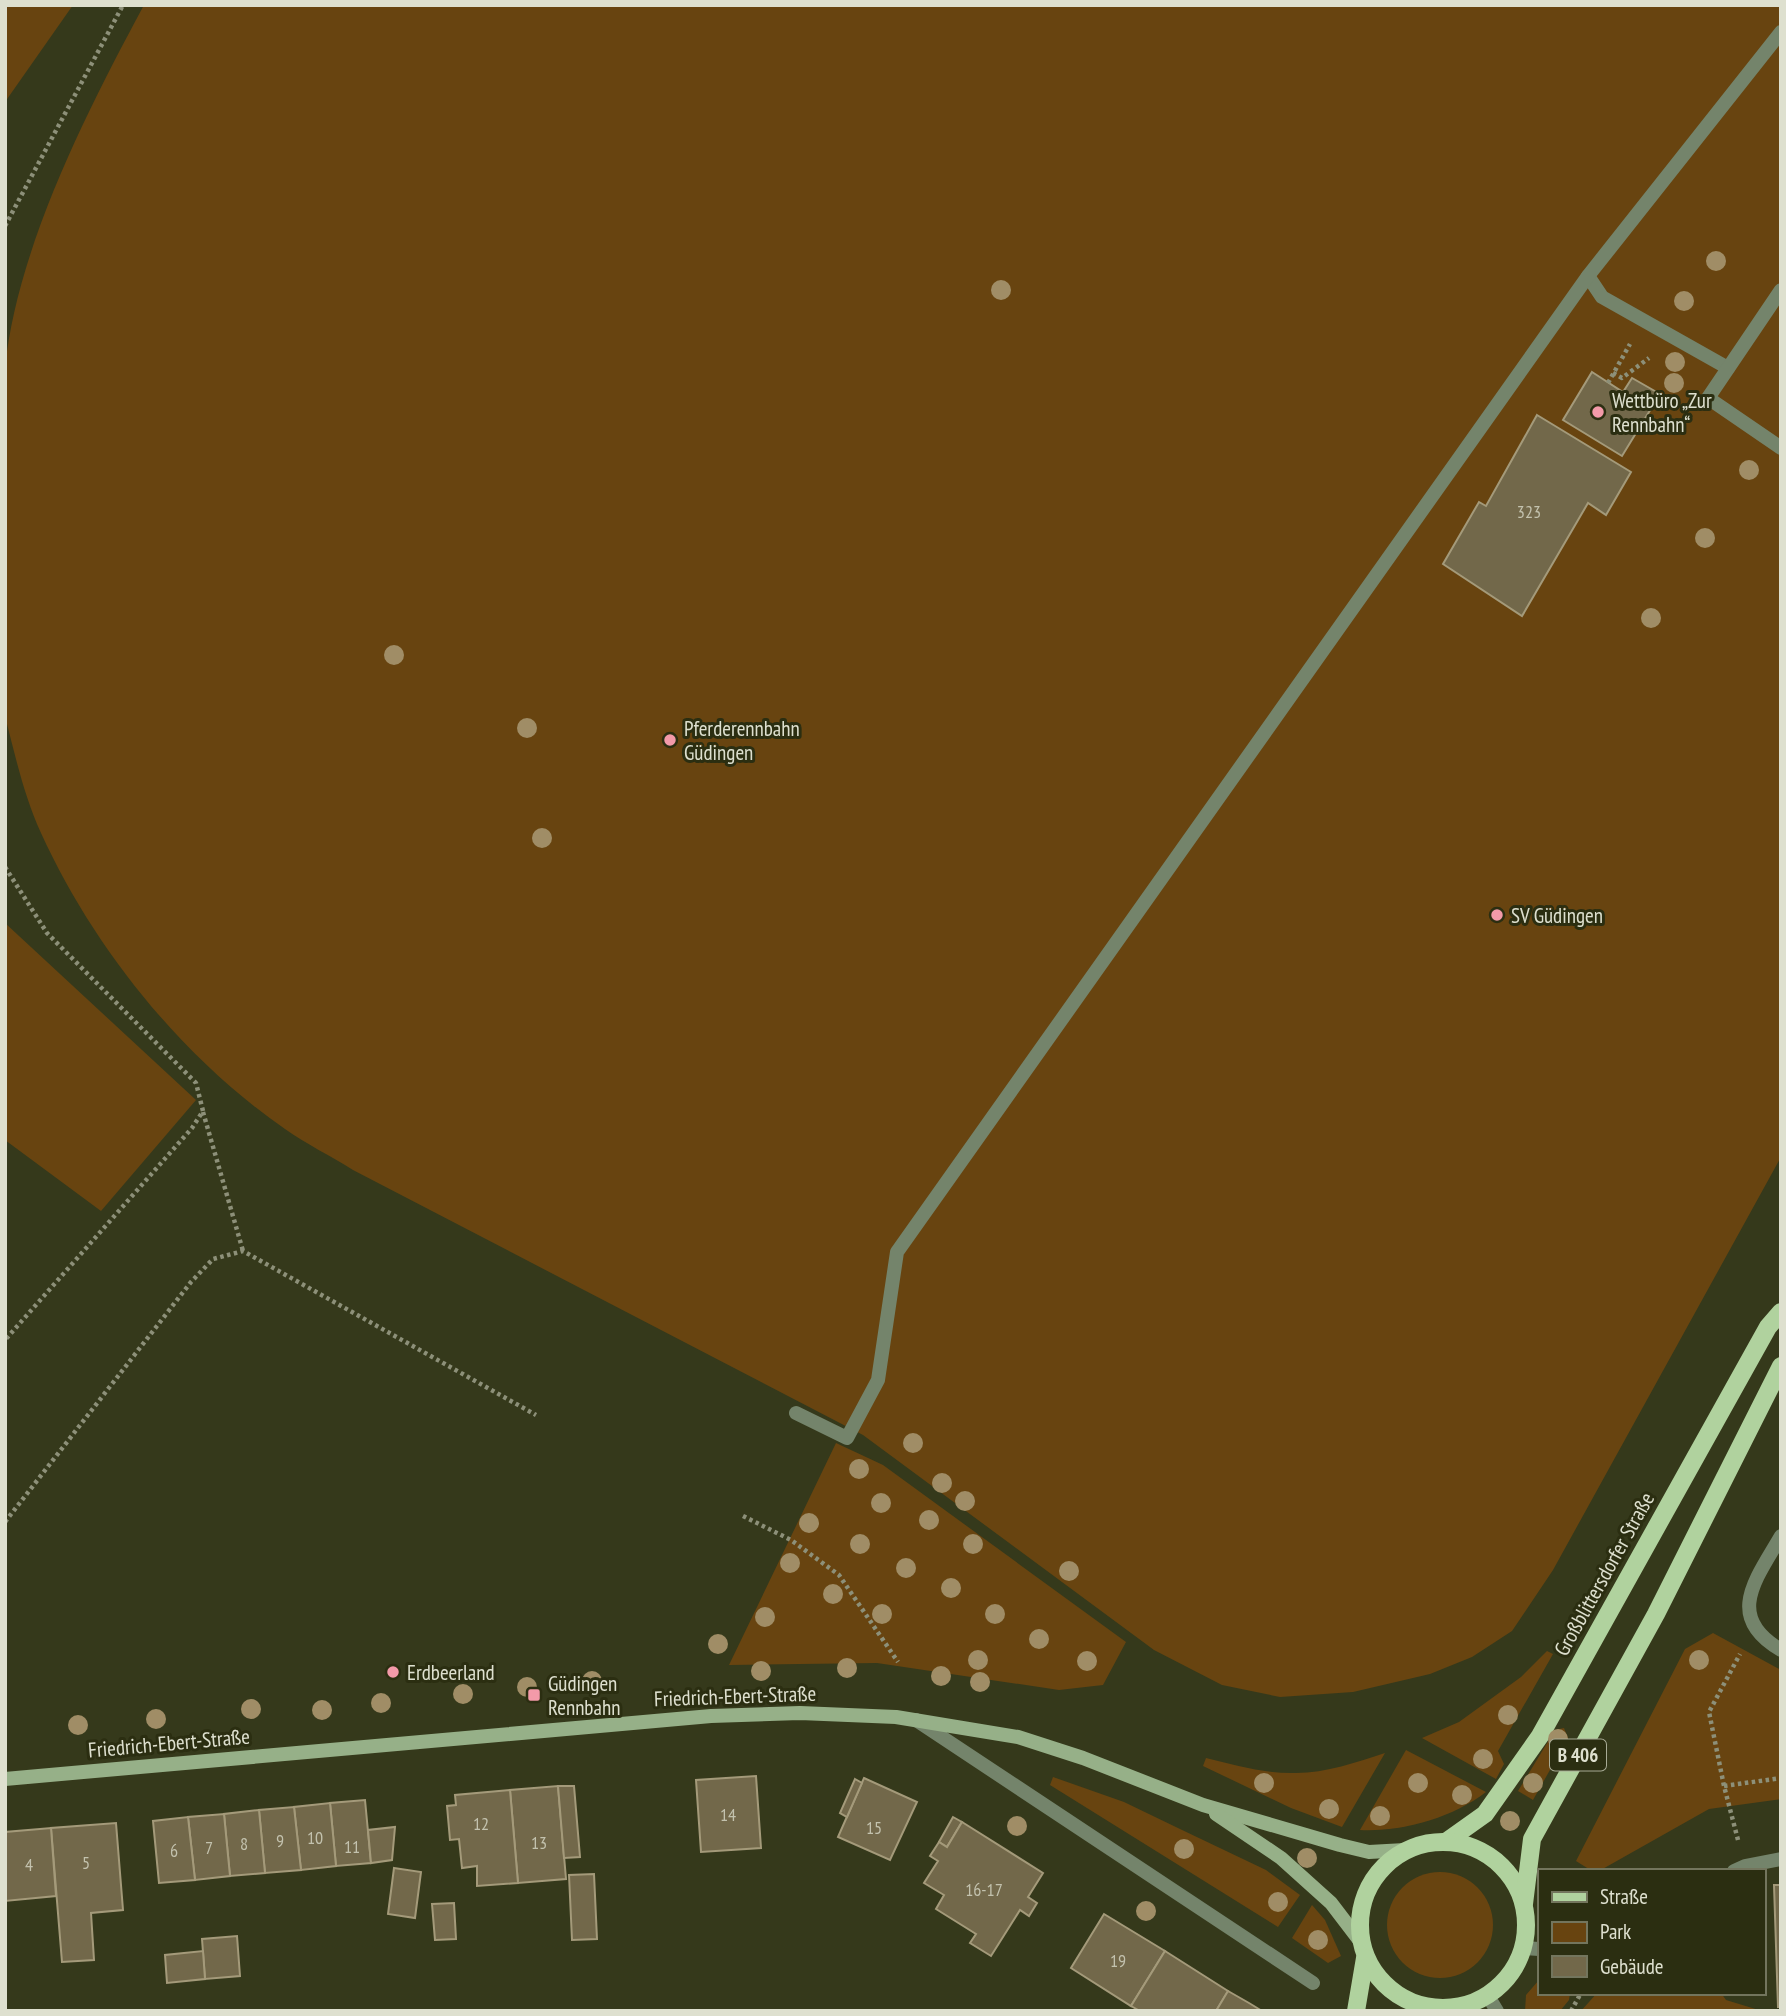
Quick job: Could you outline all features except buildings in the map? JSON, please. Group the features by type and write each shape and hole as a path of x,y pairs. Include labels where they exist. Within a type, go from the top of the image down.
{"main road":[{"name":"Großblittersdorfer Straße","path":"1447,1841 1485,1814 1540,1736 1768,1326 1781,1312"},
{"name":"B 406","path":"1524,1904 1527,1862 1532,1839 1656,1614 1781,1366"},
{"name":"Friedrich-Ebert-Straße","path":"5,1779 711,1716 800,1713 915,1720 1018,1737 1083,1758 1203,1805 1369,1852 1405,1850"},
{"name":"Friedrich-Ebert-Straße","path":"1203,1805 1281,1858 1331,1903 1363,1949"},
{"path":"1447,1841 1482,1851 1499,1863 1514,1881 1524,1904 1531,1948 1504,1983 1493,2003 1435,2010 1406,2000 1387,1988 1371,1969 1363,1949 1359,1920 1363,1899 1382,1867 1405,1850 1426,1843 1447,1841"},
{"path":"1356,2011 1363,1949"}],"street":[{"path":"796,1413 847,1438 878,1380 897,1252 1588,276 1781,32"},
{"path":"1588,276 1602,297 1728,369"},
{"path":"1781,289 1708,398 1781,448"},
{"path":"1781,1536 1752,1586 1747,1613 1753,1628 1767,1642 1781,1650"},
{"path":"915,1720 1313,1983"},
{"path":"1739,1868 1781,1859"}],"path":[{"path":"5,226 123,5"},
{"path":"1608,383 1621,359"},
{"path":"1613,373 1622,379"},
{"path":"5,867 47,933 196,1083 243,1251"},
{"path":"5,1340 192,1128 203,1111"},
{"path":"5,1522 191,1282 213,1259 243,1251 536,1415"},
{"path":"743,1516 791,1540 839,1575 898,1662"},
{"path":"1739,1868 1709,1712 1753,1628"},
{"path":"1724,1786 1781,1778"},
{"path":"1571,2011 1580,1995"}],"green space":[{"path":"5,5 73,5 5,102"},
{"name":"Pferderennbahn Güdingen","path":"144,5 1781,5 1781,1157 1553,1570 1512,1631 1472,1657 1430,1674 1353,1692 1280,1697 1222,1685 1154,1650 863,1435 353,1170 293,1134 210,1068 144,997 86,917 41,833 25,790 5,716 5,368 12,322 39,228 78,135"},
{"path":"5,923 196,1100 101,1211 5,1140"},
{"path":"836,1443 883,1465 1126,1642 1103,1685 1059,1690 877,1663 729,1665"},
{"path":"1713,1633 1781,1670 1781,1799 1709,1809 1603,1869 1589,1869 1576,1861 1685,1649"},
{"path":"1547,1651 1553,1654 1498,1751 1504,1764 1496,1779 1422,1738 1459,1722 1521,1677"},
{"path":"1564,1728 1568,1738 1533,1800 1518,1791 1555,1730"},
{"path":"1406,1750 1486,1792 1458,1809 1426,1822 1393,1829 1360,1830"},
{"path":"1385,1753 1342,1827 1291,1808 1203,1766 1206,1758 1262,1771 1307,1773"},
{"path":"1053,1777 1124,1802 1266,1870 1300,1895 1278,1927 1050,1785"},
{"path":"1440,1872 1460,1876 1477,1888 1489,1905 1493,1925 1489,1945 1477,1962 1460,1974 1440,1978 1420,1974 1403,1962 1391,1945 1387,1925 1391,1905 1403,1888 1420,1876"},
{"path":"1312,1905 1325,1920 1341,1956 1328,1963 1292,1938"},
{"path":"1538,1981 1538,1995 1570,1995 1560,2011 1525,2011 1526,1995"},
{"path":"1595,1995 1722,1995 1726,2000 1762,2011 1581,2011"}],"place":[{"name":"Wettbüro „Zur Rennbahn“","path":"1598,412"},
{"name":"Pferderennbahn Güdingen","path":"670,740"},
{"name":"SV Güdingen","path":"1497,915"},
{"name":"Erdbeerland","path":"393,1672"},
{"name":"Güdingen Rennbahn","path":"534,1695"}]}
